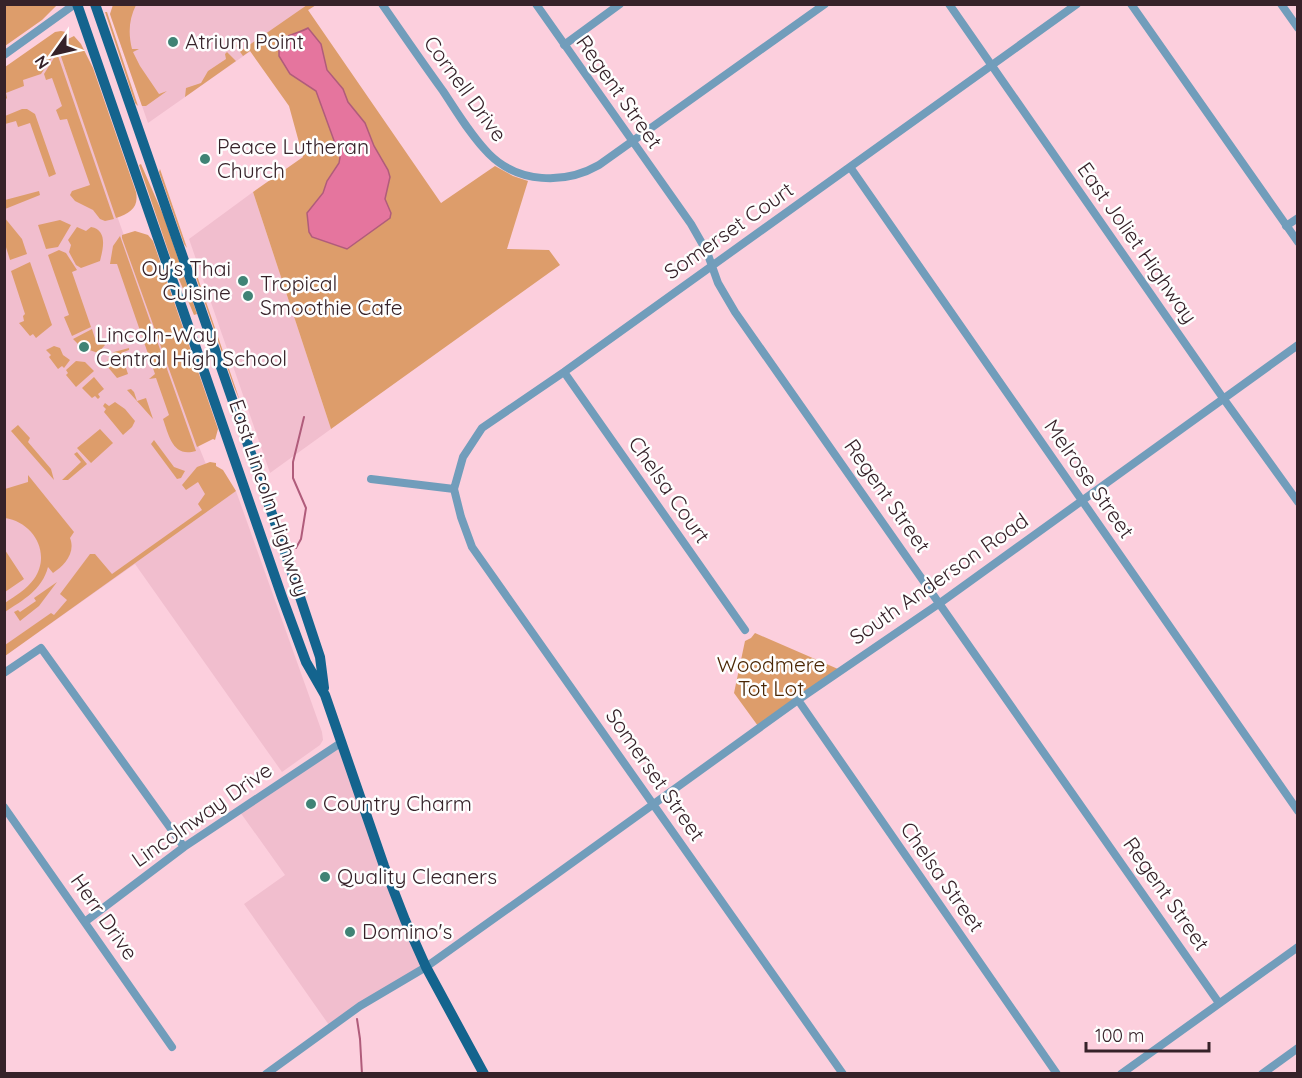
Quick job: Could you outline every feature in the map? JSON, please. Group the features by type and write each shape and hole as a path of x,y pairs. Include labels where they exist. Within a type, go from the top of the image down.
{"main road":[{"name":"East Lincoln Highway","path":"76,4 306,662 325,695 384,866 426,967 484,1074"},
{"name":"East Lincoln Highway","path":"95,4 320,657 325,695"}],"street":[{"path":"4,55 76,4"},
{"name":"Cornell Drive","path":"382,4 479,143 511,169 534,177 547,178 570,177 590,170 825,4"},
{"name":"Regent Street","path":"536,4 690,224 707,252 718,283 735,312 1219,1003"},
{"path":"564,45 620,4"},
{"name":"East Joliet Highway","path":"949,4 1222,398 1298,502"},
{"name":"Somerset Court","path":"454,489 463,457 482,428 564,372 1077,4"},
{"path":"1131,4 1298,242"},
{"path":"1281,4 1298,28"},
{"name":"Melrose Street","path":"850,167 1298,811"},
{"path":"1286,226 1298,218"},
{"name":"South Anderson Road","path":"266,1074 360,1006 426,967 798,700 940,603 1298,345"},
{"name":"Chelsa Court","path":"564,372 744,630"},
{"path":"371,479 454,489"},
{"name":"Somerset Street","path":"454,489 472,547 843,1074"},
{"path":"4,673 41,648 184,848"},
{"name":"Chelsa Street","path":"798,700 1057,1074"},
{"name":"Lincolnway Drive","path":"86,921 184,848 342,742"},
{"name":"Herr Drive","path":"4,807 86,921 172,1047"},
{"path":"1121,1074 1298,947"},
{"path":"1262,1074 1298,1048"}],"shaded area":[{"path":"113,4 316,5 148,123 110,14"},
{"path":"308,28 321,44 327,70 343,89 348,102 365,123 390,177 385,199 391,213 390,218 347,249 312,237 309,232 307,213 323,193 340,157 316,91 290,74 279,56 279,41"},
{"name":"Lincoln-Way Central High School","path":"57,46 197,442 221,501 236,491 322,732 323,740 320,745 282,772 135,564 5,656 4,76"},
{"path":"253,192 331,429 270,473 189,239"},
{"path":"341,744 423,966 329,1025 244,904 285,875 240,812"}],"green space":[{"path":"5,4 57,5 42,20 5,46"},
{"path":"113,5 136,5 130,26 130,37 132,49 139,49 133,52 159,94 167,91 146,106 142,106 110,14"},
{"path":"307,5 316,5 308,10 441,203 495,166 528,181 507,249 549,250 560,265 331,429 253,192 303,157 289,106 250,51 243,56 236,46 237,44 242,50"},
{"path":"105,12 107,12 138,106 135,103"},
{"path":"55,32 66,32 66,37 41,74 23,80 24,86 6,93 5,100 5,67"},
{"path":"74,36 81,44 93,68 136,192 135,206 116,218 59,51 68,39"},
{"path":"227,52 236,61 185,97 186,88 201,83 208,71 226,59"},
{"path":"57,53 114,219 105,221 100,219 93,210 75,201 70,195 72,191 90,185 67,119 60,120 56,110 62,106 52,78 46,80 44,74"},
{"path":"22,109 35,114 56,174 49,177 30,123 18,127 16,121 5,124 5,116"},
{"path":"141,164 164,217 197,314 194,315 173,265 139,165"},
{"path":"160,169 187,248 159,172"},
{"path":"39,191 40,195 5,209 5,200"},
{"path":"4,217 22,239 27,254 10,260 5,244"},
{"path":"60,220 71,225 58,247 46,249 38,225"},
{"path":"77,227 86,231 91,227 96,229 100,232 103,241 100,261 81,268 76,265 69,252 71,245 68,240"},
{"path":"135,231 148,235 153,241 218,429 215,440 197,447 122,238 122,235"},
{"path":"120,236 196,451 188,452 177,448 167,432 163,419 169,415 156,378 149,379 155,374 117,264 110,264 113,246"},
{"path":"59,250 66,253 77,270 72,272 91,327 72,336 64,317 69,315 48,255"},
{"path":"192,261 240,401 191,263"},
{"path":"30,262 52,325 36,338 33,334 30,336 19,323 24,321 25,314 11,271"},
{"path":"92,329 97,345 103,343 105,345 98,353 81,347 73,339"},
{"path":"54,346 60,348 63,355 70,360 64,368 62,366 58,369 49,357 51,355 46,350"},
{"path":"129,348 121,353 128,374 117,378 107,366 108,359 114,352"},
{"path":"76,361 85,362 94,371 76,387 66,375 68,373 66,370"},
{"path":"94,377 104,389 98,394 100,397 98,399 95,396 92,398 82,388"},
{"path":"131,389 137,401 146,398 153,419 127,390"},
{"path":"115,402 125,409 135,421 123,435 104,412 105,403 109,406"},
{"path":"18,425 30,438 28,442 51,469 54,480 11,431"},
{"path":"100,429 113,443 91,463 77,448"},
{"path":"154,440 174,467 185,471 181,478 177,479 151,444"},
{"path":"77,452 87,464 68,480 62,480 81,462 74,454"},
{"path":"210,462 216,463 216,466 223,470 236,491 5,656 5,645 51,613 54,615 67,600 60,594 90,554 95,554 112,574 202,510 198,504 205,494 198,482 186,490 182,485 197,467"},
{"path":"28,475 74,532 70,538 70,554 61,567 53,573 48,567 37,588 5,612 5,603 34,579 41,559 37,540 31,532 15,521 5,518 5,489 28,482"},
{"path":"5,550 24,579 4,592"},
{"path":"57,582 39,606 20,621 14,612 18,610 20,612 36,601 34,598"},
{"name":"Woodmere Tot Lot","path":"755,633 838,669 758,726 734,693 745,641"}],"waterway":[{"path":"296,548 301,539 306,508 293,478 293,462 304,417"},
{"path":"357,1019 362,1074"}],"place":[{"name":"Atrium Point","path":"173,42"},
{"name":"Peace Lutheran Church","path":"205,159"},
{"name":"Oy's Thai Cuisine","path":"243,281"},
{"name":"Tropical Smoothie Cafe","path":"248,296"},
{"name":"Lincoln-Way Central High School","path":"84,347"},
{"name":"Country Charm","path":"311,804"},
{"name":"Quality Cleaners","path":"325,877"},
{"name":"Domino's","path":"350,932"}]}
